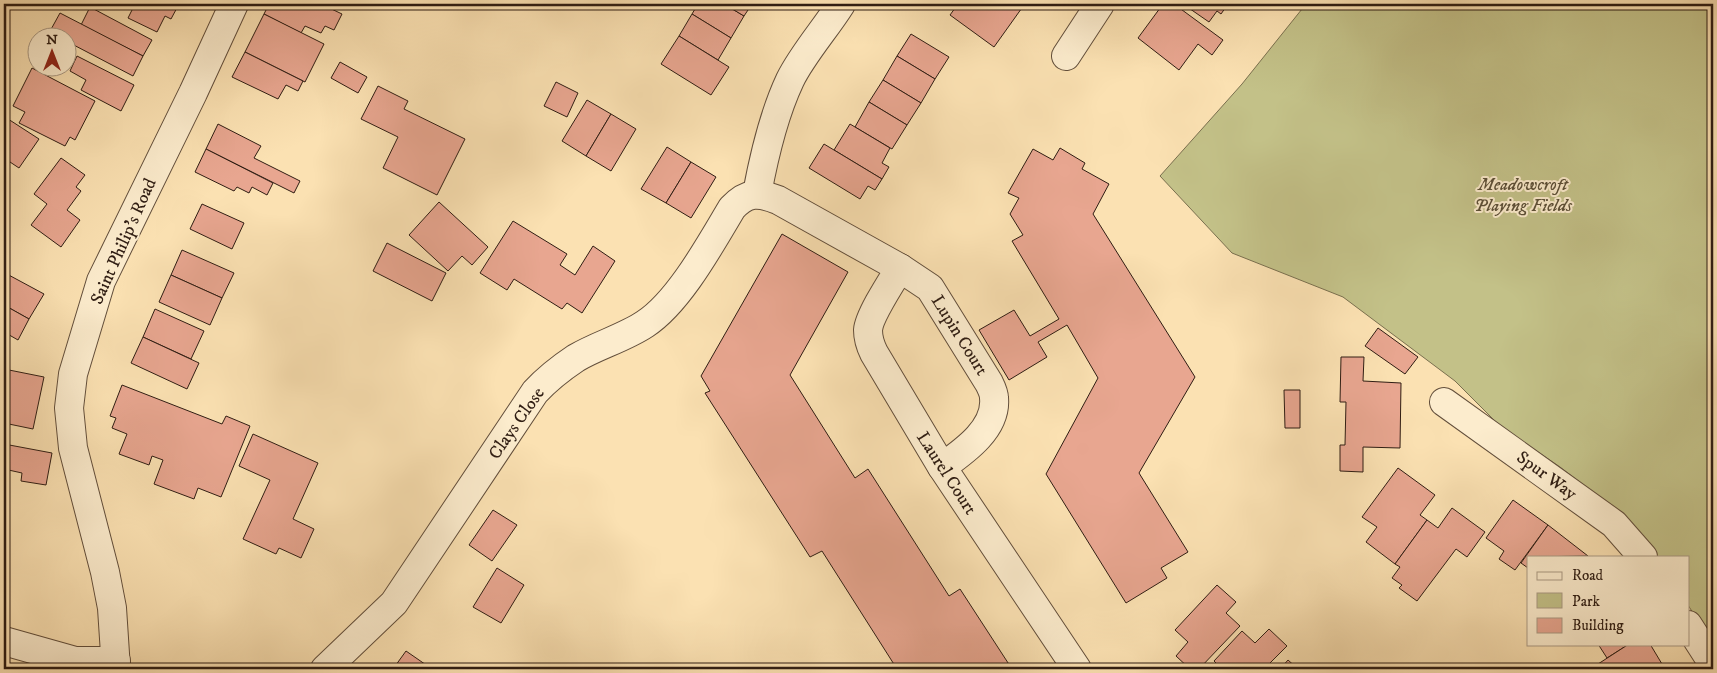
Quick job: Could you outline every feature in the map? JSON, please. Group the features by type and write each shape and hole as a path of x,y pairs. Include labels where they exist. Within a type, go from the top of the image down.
{"street":[{"name":"Saint Philip's Road","path":"116,665 112,608 105,572 74,448 69,408 73,374 101,281 193,93 234,4"},
{"path":"758,194 764,157 790,79 841,4"},
{"path":"1066,56 1100,4"},
{"name":"Lupin Court","path":"758,194 778,200 900,268 930,288 990,382 994,397 993,411 986,426 972,445 942,467"},
{"name":"Clays Close","path":"325,669 394,603 534,392 551,375 577,358 645,324 660,312 688,278 732,208 740,200 750,195 758,194"},
{"name":"Laurel Court","path":"900,268 887,289 868,328 869,342 942,467 1077,669"},
{"name":"Spur Way","path":"1444,402 1614,524 1642,556"},
{"path":"1690,628 1713,664"},
{"path":"4,641 75,661 116,665"}],"green space":[{"name":"Meadowcroft Playing Fields","path":"1306,4 1713,4 1713,645 1690,608 1690,556 1656,556 1647,542 1603,500 1560,467 1501,427 1455,381 1343,297 1232,253 1160,176 1242,84"}],"building":[{"path":"135,4 179,4 171,19 165,16 157,32 128,18"},
{"path":"269,4 321,4 342,14 334,30 325,26 321,33 305,26 301,33 264,14"},
{"path":"354,4 366,4 364,8"},
{"path":"698,4 724,4 744,16 731,38 692,14"},
{"path":"724,4 752,4 744,16"},
{"path":"958,4 1024,5 994,47 950,15"},
{"path":"1163,4 1174,4 1223,40 1212,55 1198,44 1179,70 1138,38"},
{"path":"1183,4 1228,4 1221,14 1217,11 1209,22"},
{"path":"90,7 152,40 143,56 81,25"},
{"path":"60,13 143,56 133,76 78,47 78,28 52,28"},
{"path":"264,14 324,44 305,82 245,52"},
{"path":"692,14 731,38 718,60 679,36"},
{"path":"911,34 949,57 935,79 897,56"},
{"path":"679,36 729,67 711,95 661,64"},
{"path":"245,52 303,81 298,91 286,85 278,99 232,77"},
{"path":"897,56 935,79 921,103 883,80"},
{"path":"78,57 134,85 121,111 81,90 86,80 78,76"},
{"path":"340,62 367,77 358,93 331,78"},
{"path":"28,76 28,78 51,78 95,101 75,140 70,137 65,146 19,123 25,112 13,106"},
{"path":"883,80 921,103 907,125 869,102"},
{"path":"556,82 578,93 567,117 544,106"},
{"path":"378,86 408,101 404,109 465,139 437,195 383,168 398,137 361,119"},
{"path":"587,100 611,114 586,156 562,141"},
{"path":"869,102 907,125 892,149 855,127"},
{"path":"611,114 636,129 611,171 586,156"},
{"path":"5,117 39,139 19,168 4,158"},
{"path":"218,124 261,146 254,158 300,181 294,193 206,149"},
{"path":"850,124 890,148 882,163 889,167 882,179 834,150"},
{"path":"824,144 882,179 875,190 868,186 860,199 809,168"},
{"path":"667,147 691,162 666,203 641,189"},
{"path":"1060,148 1085,163 1082,169 1109,184 1093,214 1195,377 1139,473 1188,552 1161,568 1167,578 1126,603 1046,474 1098,378 1067,325 1038,342 1047,357 1009,380 979,330 1014,310 1030,336 1059,319 1012,241 1023,235 1010,214 1019,198 1008,193 1033,149 1053,160"},
{"path":"206,149 273,183 267,195 252,187 249,193 237,187 234,191 195,172"},
{"path":"61,158 85,175 76,187 81,191 67,210 80,220 61,247 31,225 47,204 34,194"},
{"path":"691,162 716,177 691,218 666,203"},
{"path":"439,202 488,247 472,265 462,256 448,271 409,235"},
{"path":"202,204 244,223 232,249 190,229"},
{"path":"513,221 567,254 560,265 575,275 593,246 615,261 582,313 567,303 562,309 514,279 507,290 480,273"},
{"path":"782,234 848,272 790,375 855,478 868,469 949,596 960,589 1012,669 897,669 822,551 810,557 705,393 710,391 701,376"},
{"path":"387,243 446,273 432,301 373,271"},
{"path":"182,250 234,273 222,298 171,275"},
{"path":"5,273 44,294 29,319 4,305"},
{"path":"171,275 222,298 210,325 159,302"},
{"path":"4,305 29,319 18,340 4,332"},
{"path":"155,309 204,331 191,359 143,337"},
{"path":"1378,328 1418,357 1405,374 1365,346"},
{"path":"143,337 199,363 187,389 131,363"},
{"path":"1341,357 1364,357 1363,381 1401,383 1400,448 1363,447 1363,472 1340,471 1340,445 1345,445 1346,402 1340,402"},
{"path":"4,369 44,377 33,429 4,423"},
{"path":"122,385 222,424 226,416 250,426 221,497 198,488 194,499 154,484 163,460 152,456 149,465 119,454 127,434 112,428 116,418 110,416"},
{"path":"1284,390 1300,390 1300,428 1285,428"},
{"path":"253,434 318,463 293,519 314,529 301,558 279,548 276,554 243,539 270,480 239,466"},
{"path":"4,444 52,453 46,485 21,481 22,473 4,469"},
{"path":"1398,468 1435,495 1420,515 1427,520 1395,564 1366,542 1377,527 1362,517"},
{"path":"1513,500 1548,525 1515,570 1499,559 1504,551 1486,538"},
{"path":"1452,508 1485,532 1467,557 1456,549 1417,601 1399,588 1402,585 1392,578 1400,567 1395,564 1427,520 1438,528"},
{"path":"493,510 517,525 492,561 469,545"},
{"path":"1548,525 1588,556 1527,556 1527,567 1521,563"},
{"path":"497,568 524,585 501,623 473,607"},
{"path":"1217,585 1236,602 1226,613 1240,626 1199,669 1190,669 1176,656 1188,642 1175,630"},
{"path":"1269,629 1287,646 1264,669 1222,669 1214,661 1242,631 1255,643"},
{"path":"1599,646 1626,646 1607,658"},
{"path":"1626,646 1651,646 1665,669 1602,669 1598,664"},
{"path":"406,651 432,669 393,669"},
{"path":"1288,660 1298,669 1280,669"}]}
